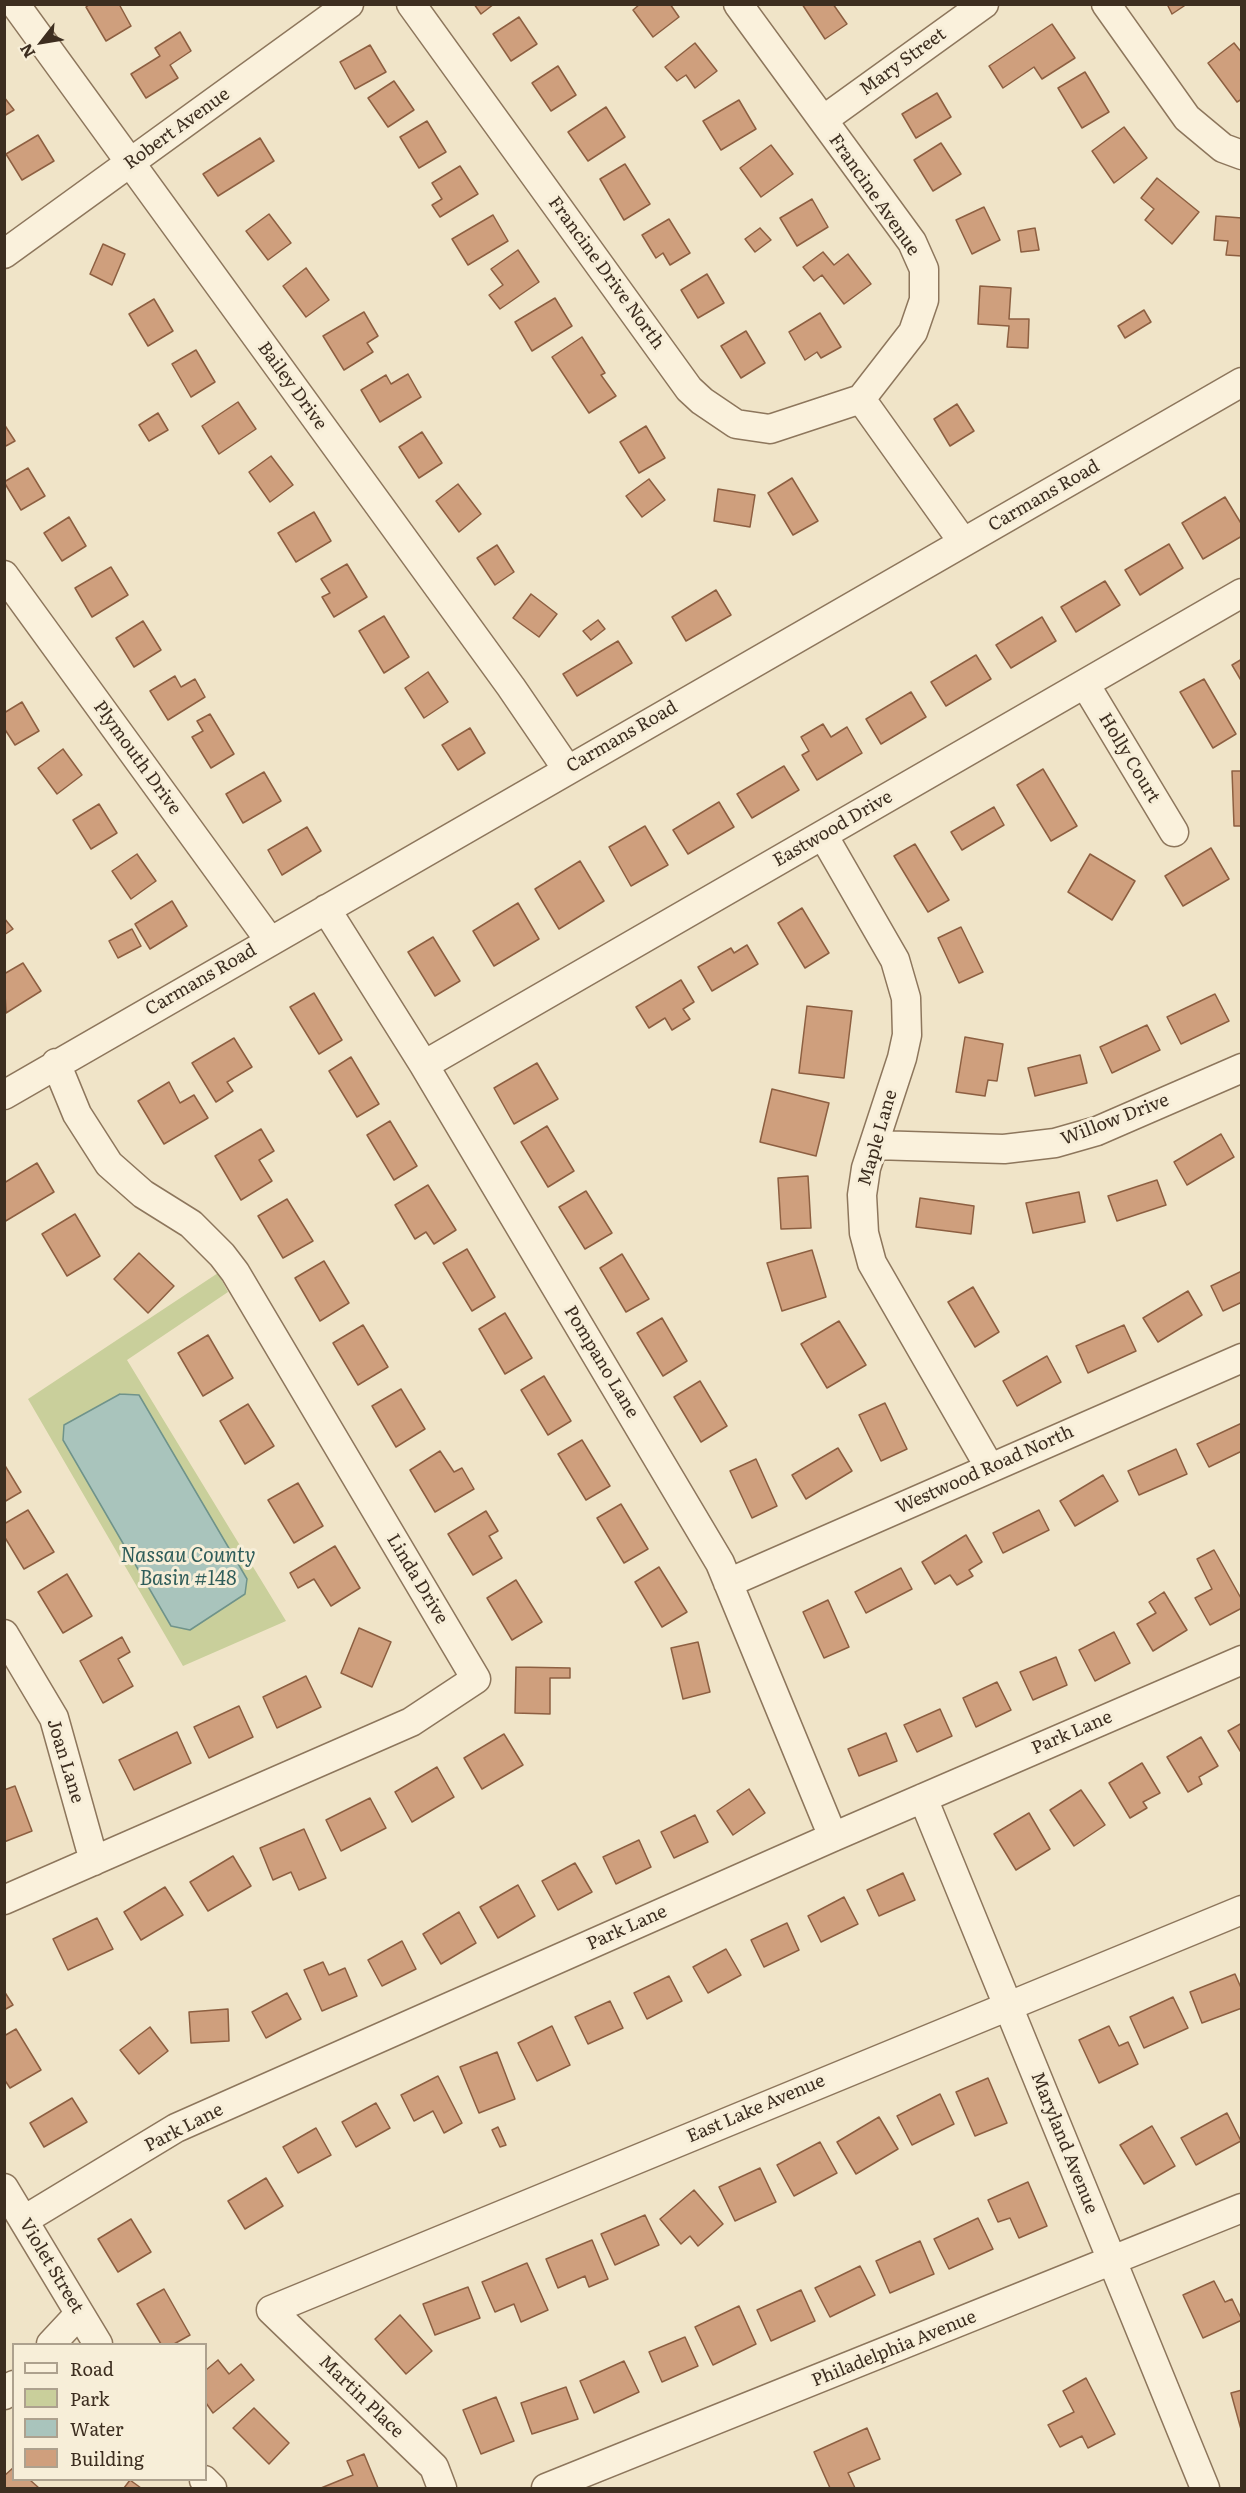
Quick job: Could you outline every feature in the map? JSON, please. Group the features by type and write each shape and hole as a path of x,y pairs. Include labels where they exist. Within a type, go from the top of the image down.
{"street":[{"name":"Bailey Drive","path":"15,4 511,687 567,769"},
{"name":"Robert Avenue","path":"4,254 349,4"},
{"name":"Francine Drive North","path":"411,4 689,389 702,401 736,424 770,429 861,399"},
{"name":"Francine Avenue","path":"738,4 912,242 924,269 924,300 913,332 861,399"},
{"name":"Mary Street","path":"823,120 984,4"},
{"path":"1106,4 1187,118 1232,152"},
{"name":"Carmans Road","path":"6,1092 1242,382"},
{"path":"861,399 963,542"},
{"name":"Plymouth Drive","path":"4,575 270,940"},
{"name":"Eastwood Drive","path":"424,1065 1242,593"},
{"name":"Holly Court","path":"1085,684 1174,832"},
{"name":"Maple Lane","path":"823,835 895,960 906,998 907,1035 902,1058 866,1168 862,1195 864,1233 872,1263 990,1468"},
{"name":"Pompano Lane","path":"326,909 424,1065 720,1563 833,1837"},
{"name":"Linda Drive","path":"4,1900 411,1722 476,1679 235,1272 222,1255 191,1224 143,1194 109,1164 77,1114 56,1064"},
{"name":"Willow Drive","path":"875,1144 1004,1149 1055,1143 1097,1131 1242,1068"},
{"name":"Westwood Road North","path":"728,1583 1242,1358"},
{"name":"Joan Lane","path":"4,1634 54,1718 94,1861"},
{"name":"Park Lane","path":"24,2220 176,2128 833,1837 1242,1660"},
{"name":"Maryland Avenue","path":"923,1798 1205,2488"},
{"name":"East Lake Avenue","path":"271,2310 1242,1910"},
{"name":"Violet Street","path":"4,2188 97,2343"},
{"name":"Philadelphia Avenue","path":"546,2488 1242,2208"},
{"name":"Martin Place","path":"271,2310 434,2467 442,2488"},
{"path":"52,2343 80,2314"}],"green space":[{"name":"Nassau County Basin #148","path":"218,1273 228,1292 127,1360 286,1621 183,1666 28,1399"}],"water":[{"name":"Nassau County Basin #148","path":"120,1394 139,1395 247,1579 245,1594 190,1630 171,1626 63,1440 64,1425"}],"building":[{"path":"90,4 119,4 131,26 106,41 86,7"},
{"path":"474,4 494,4 481,14"},
{"path":"640,4 670,4 679,17 653,37 633,10"},
{"path":"802,4 833,4 847,24 825,39"},
{"path":"1167,4 1187,4 1172,14"},
{"path":"519,17 537,44 511,61 493,34"},
{"path":"1052,24 1075,58 1042,79 1034,67 1003,88 989,66"},
{"path":"180,32 191,51 170,65 178,78 146,98 131,74 160,56 155,48"},
{"path":"695,43 717,71 695,88 686,75 677,81 665,67"},
{"path":"1234,43 1242,53 1242,99 1237,102 1208,63"},
{"path":"370,45 386,72 355,89 340,62"},
{"path":"558,66 576,95 551,111 532,83"},
{"path":"1085,72 1109,112 1082,128 1058,88"},
{"path":"394,81 414,110 388,127 368,98"},
{"path":"937,93 951,117 916,138 902,114"},
{"path":"4,97 14,110 4,116"},
{"path":"739,100 756,129 721,150 703,121"},
{"path":"606,107 625,137 588,161 568,132"},
{"path":"427,121 446,152 419,168 400,137"},
{"path":"1124,127 1147,158 1114,183 1092,151"},
{"path":"38,135 54,161 22,180 6,154"},
{"path":"260,138 274,161 218,196 203,174"},
{"path":"941,143 961,174 933,191 914,160"},
{"path":"771,145 793,174 761,197 740,168"},
{"path":"625,164 650,204 624,220 600,179"},
{"path":"460,166 478,194 440,217 432,205 442,199 432,183"},
{"path":"1157,178 1199,212 1172,244 1145,220 1154,209 1141,198"},
{"path":"812,199 828,227 797,246 780,218"},
{"path":"984,207 1000,240 972,254 956,220"},
{"path":"269,214 291,243 268,260 246,231"},
{"path":"493,215 508,241 468,265 452,239"},
{"path":"1216,216 1242,218 1242,256 1226,255 1228,241 1214,240"},
{"path":"669,219 690,253 670,265 663,253 656,258 642,235"},
{"path":"760,228 771,240 755,252 745,239"},
{"path":"1035,228 1039,250 1021,252 1018,231"},
{"path":"103,244 125,254 112,285 90,274"},
{"path":"518,250 539,282 500,309 489,295 503,285 491,269"},
{"path":"823,252 834,265 848,254 871,284 844,304 822,275 814,281 803,267"},
{"path":"306,268 329,300 306,317 283,286"},
{"path":"707,274 724,303 698,318 681,290"},
{"path":"980,286 1011,288 1009,319 1029,319 1028,348 1007,347 1009,326 978,324"},
{"path":"555,298 572,326 532,351 515,322"},
{"path":"154,299 173,331 148,346 129,314"},
{"path":"1144,310 1151,322 1125,338 1118,326"},
{"path":"364,312 378,336 367,343 373,352 344,370 323,336"},
{"path":"820,313 841,347 821,358 817,352 805,360 789,332"},
{"path":"746,331 765,363 741,378 721,346"},
{"path":"582,337 605,373 601,375 616,396 589,413 552,357"},
{"path":"196,350 215,382 191,397 172,364"},
{"path":"408,374 421,397 380,422 361,390 386,375 391,384"},
{"path":"238,402 256,429 219,454 202,426"},
{"path":"957,404 974,431 950,446 934,419"},
{"path":"158,413 168,430 149,441 139,425"},
{"path":"4,424 15,441 4,447"},
{"path":"646,426 665,458 639,473 620,442"},
{"path":"422,432 442,463 419,478 399,447"},
{"path":"271,456 293,485 270,502 249,472"},
{"path":"28,468 45,496 21,510 4,482"},
{"path":"792,478 818,521 793,535 768,493"},
{"path":"649,479 665,500 642,517 626,496"},
{"path":"458,484 481,514 459,532 436,501"},
{"path":"718,489 755,495 750,527 714,521"},
{"path":"1225,497 1242,525 1242,536 1203,559 1182,523"},
{"path":"314,512 331,541 296,562 278,533"},
{"path":"69,517 86,546 62,561 44,533"},
{"path":"1169,544 1183,568 1140,595 1125,570"},
{"path":"497,545 514,572 495,585 477,558"},
{"path":"347,564 367,597 334,617 322,597 330,593 321,579"},
{"path":"111,567 128,595 92,617 75,588"},
{"path":"1105,581 1120,605 1076,632 1061,607"},
{"path":"716,590 731,615 686,641 672,617"},
{"path":"531,594 557,614 539,637 513,618"},
{"path":"384,616 409,657 384,673 359,631"},
{"path":"1042,617 1056,641 1011,668 996,645"},
{"path":"598,620 605,629 591,640 583,631"},
{"path":"143,621 161,650 134,667 116,638"},
{"path":"618,641 632,663 577,696 563,674"},
{"path":"976,655 991,679 946,706 931,682"},
{"path":"1242,659 1242,682 1232,665"},
{"path":"428,672 448,702 424,718 405,688"},
{"path":"175,676 181,687 195,679 205,697 168,720 150,691"},
{"path":"1204,679 1236,734 1213,748 1180,692"},
{"path":"911,692 926,717 881,744 866,719"},
{"path":"22,702 39,731 15,745 4,728 4,713"},
{"path":"210,714 234,754 211,768 192,737 203,731 197,721"},
{"path":"823,724 831,737 847,727 862,753 817,780 802,755 809,751 801,737"},
{"path":"470,728 485,753 458,770 442,745"},
{"path":"63,749 82,775 57,794 38,768"},
{"path":"784,766 799,790 752,818 737,794"},
{"path":"1043,769 1077,826 1051,841 1017,785"},
{"path":"1232,771 1242,771 1242,826 1234,826"},
{"path":"264,772 281,801 243,823 226,794"},
{"path":"719,802 734,827 688,854 673,830"},
{"path":"99,804 117,833 91,849 73,820"},
{"path":"994,807 1004,825 962,850 951,832"},
{"path":"645,826 668,865 631,886 609,847"},
{"path":"307,827 321,851 282,875 268,850"},
{"path":"915,844 949,900 928,912 894,856"},
{"path":"1211,848 1229,879 1183,906 1165,876"},
{"path":"137,854 156,881 131,899 112,871"},
{"path":"1090,854 1135,881 1112,920 1068,892"},
{"path":"580,861 604,901 559,929 535,889"},
{"path":"172,901 187,926 150,949 135,924"},
{"path":"518,903 539,939 494,966 473,931"},
{"path":"802,908 829,953 805,968 778,923"},
{"path":"4,918 13,929 4,935"},
{"path":"961,927 983,972 959,983 938,938"},
{"path":"132,929 141,946 118,958 109,941"},
{"path":"433,937 460,981 435,996 408,952"},
{"path":"747,945 758,964 712,991 698,967 731,948 734,953"},
{"path":"23,963 41,991 6,1013 4,974"},
{"path":"681,980 694,1002 683,1009 690,1019 672,1030 665,1018 649,1028 636,1007"},
{"path":"314,993 342,1040 319,1054 290,1007"},
{"path":"1215,994 1229,1021 1181,1044 1167,1017"},
{"path":"807,1006 852,1011 844,1078 799,1073"},
{"path":"1147,1025 1160,1050 1112,1073 1100,1047"},
{"path":"965,1037 1003,1044 997,1081 988,1080 985,1096 956,1092"},
{"path":"234,1038 252,1067 227,1082 233,1091 216,1102 192,1063"},
{"path":"1080,1055 1087,1083 1035,1096 1028,1068"},
{"path":"351,1057 379,1104 357,1117 329,1071"},
{"path":"537,1063 558,1099 514,1124 494,1088"},
{"path":"169,1082 180,1103 194,1095 208,1118 164,1144 138,1101"},
{"path":"772,1089 829,1103 816,1156 760,1142"},
{"path":"390,1121 417,1166 394,1180 367,1135"},
{"path":"547,1126 574,1171 548,1187 521,1142"},
{"path":"261,1129 274,1151 259,1160 272,1181 241,1200 215,1156"},
{"path":"1221,1134 1234,1157 1187,1185 1174,1162"},
{"path":"37,1163 54,1192 4,1222 4,1183"},
{"path":"808,1176 811,1228 781,1229 778,1178"},
{"path":"1157,1180 1166,1205 1117,1221 1108,1196"},
{"path":"428,1185 456,1230 434,1244 426,1232 415,1239 395,1205"},
{"path":"586,1191 612,1233 585,1249 559,1207"},
{"path":"1079,1192 1085,1222 1033,1233 1026,1203"},
{"path":"920,1198 974,1206 971,1234 916,1227"},
{"path":"287,1199 313,1241 283,1258 258,1216"},
{"path":"75,1214 100,1256 67,1276 42,1234"},
{"path":"467,1249 495,1297 472,1311 443,1263"},
{"path":"812,1250 826,1297 782,1311 767,1263"},
{"path":"139,1253 174,1286 148,1313 114,1279"},
{"path":"622,1254 649,1299 626,1312 600,1268"},
{"path":"324,1261 349,1303 320,1321 295,1278"},
{"path":"1242,1271 1242,1302 1223,1311 1211,1286"},
{"path":"973,1287 999,1332 975,1347 948,1302"},
{"path":"1188,1291 1202,1315 1158,1342 1143,1318"},
{"path":"505,1313 532,1358 505,1374 479,1329"},
{"path":"662,1318 687,1361 663,1376 637,1333"},
{"path":"839,1321 866,1365 827,1388 801,1344"},
{"path":"363,1325 388,1367 358,1385 333,1343"},
{"path":"1124,1325 1136,1351 1088,1373 1076,1346"},
{"path":"208,1335 233,1378 203,1396 178,1353"},
{"path":"1047,1356 1061,1382 1017,1406 1003,1381"},
{"path":"544,1376 571,1421 548,1435 521,1390"},
{"path":"700,1381 727,1426 701,1442 674,1397"},
{"path":"401,1389 425,1429 396,1447 372,1406"},
{"path":"885,1403 907,1449 881,1461 859,1415"},
{"path":"248,1404 274,1446 245,1464 220,1421"},
{"path":"1242,1423 1242,1451 1209,1467 1197,1444"},
{"path":"582,1440 610,1486 586,1500 558,1454"},
{"path":"838,1448 852,1471 806,1499 792,1475"},
{"path":"1176,1449 1187,1474 1139,1495 1128,1471"},
{"path":"440,1451 454,1472 462,1468 474,1489 435,1512 410,1470"},
{"path":"756,1459 777,1506 752,1518 730,1471"},
{"path":"4,1464 21,1492 4,1502"},
{"path":"1103,1475 1118,1501 1075,1526 1060,1501"},
{"path":"298,1483 323,1526 294,1543 268,1500"},
{"path":"621,1504 648,1549 624,1563 597,1518"},
{"path":"28,1510 54,1552 24,1569 4,1536 4,1524"},
{"path":"1039,1510 1049,1530 1003,1553 993,1533"},
{"path":"486,1511 498,1531 489,1536 502,1558 473,1575 448,1534"},
{"path":"966,1535 982,1562 969,1570 973,1576 957,1585 950,1575 935,1584 922,1562"},
{"path":"335,1546 360,1588 331,1606 314,1579 298,1588 290,1573"},
{"path":"1214,1550 1242,1600 1242,1608 1210,1625 1195,1598 1212,1589 1197,1559"},
{"path":"659,1567 687,1612 662,1627 635,1582"},
{"path":"901,1568 912,1589 866,1613 855,1592"},
{"path":"67,1574 92,1616 63,1633 38,1592"},
{"path":"516,1580 542,1622 512,1640 487,1598"},
{"path":"1164,1592 1187,1630 1153,1651 1137,1624 1156,1613 1149,1602"},
{"path":"828,1600 849,1647 824,1658 803,1612"},
{"path":"359,1628 391,1642 372,1687 341,1673"},
{"path":"1114,1632 1130,1663 1095,1681 1079,1650"},
{"path":"122,1637 130,1652 118,1659 133,1686 103,1703 80,1661"},
{"path":"698,1642 710,1692 683,1699 671,1648"},
{"path":"1056,1657 1067,1685 1033,1700 1020,1672"},
{"path":"516,1667 570,1668 570,1678 550,1678 550,1714 515,1713"},
{"path":"306,1676 321,1707 277,1728 263,1697"},
{"path":"997,1682 1011,1710 976,1727 963,1698"},
{"path":"239,1706 253,1737 209,1758 194,1727"},
{"path":"940,1709 952,1736 917,1752 904,1725"},
{"path":"1242,1723 1242,1754 1228,1731"},
{"path":"177,1732 191,1763 134,1790 119,1760"},
{"path":"886,1733 897,1761 859,1776 848,1749"},
{"path":"504,1734 523,1765 482,1789 464,1758"},
{"path":"1201,1737 1218,1766 1199,1777 1202,1784 1188,1792 1167,1757"},
{"path":"1142,1763 1160,1793 1143,1802 1147,1808 1130,1818 1109,1783"},
{"path":"437,1767 454,1797 412,1822 395,1792"},
{"path":"15,1786 32,1831 4,1842 4,1790"},
{"path":"749,1789 765,1813 733,1835 717,1811"},
{"path":"1081,1790 1105,1825 1074,1846 1050,1810"},
{"path":"370,1798 386,1828 341,1851 326,1820"},
{"path":"1029,1813 1050,1849 1016,1870 994,1834"},
{"path":"695,1815 708,1842 674,1858 661,1832"},
{"path":"304,1829 326,1878 299,1890 291,1872 273,1880 260,1848"},
{"path":"639,1840 651,1867 616,1884 603,1857"},
{"path":"233,1856 251,1886 208,1911 190,1882"},
{"path":"575,1863 592,1892 558,1910 542,1881"},
{"path":"903,1873 915,1900 879,1916 867,1890"},
{"path":"518,1885 535,1916 498,1938 480,1907"},
{"path":"165,1887 183,1915 141,1940 124,1912"},
{"path":"844,1897 858,1924 821,1942 808,1916"},
{"path":"459,1912 476,1943 441,1964 423,1934"},
{"path":"97,1918 113,1949 68,1970 53,1939"},
{"path":"787,1923 799,1950 764,1967 751,1940"},
{"path":"402,1941 416,1969 382,1986 368,1960"},
{"path":"726,1949 741,1975 708,1993 693,1967"},
{"path":"323,1962 329,1975 345,1968 357,1996 322,2011 304,1970"},
{"path":"1235,1974 1242,1990 1242,2008 1202,2023 1190,1992"},
{"path":"669,1976 682,2001 647,2019 634,1993"},
{"path":"4,1991 13,2005 4,2010"},
{"path":"287,1993 301,2019 266,2038 252,2012"},
{"path":"1173,1997 1188,2028 1144,2048 1130,2017"},
{"path":"610,2001 623,2028 588,2044 575,2017"},
{"path":"228,2009 229,2041 191,2043 189,2012"},
{"path":"552,2026 570,2065 537,2081 518,2043"},
{"path":"1109,2026 1119,2046 1128,2042 1138,2064 1099,2083 1079,2040"},
{"path":"150,2027 168,2051 139,2074 120,2050"},
{"path":"16,2029 41,2070 10,2088 4,2079 4,2036"},
{"path":"497,2052 515,2099 479,2113 460,2067"},
{"path":"438,2076 462,2123 444,2133 433,2111 414,2121 401,2095"},
{"path":"988,2078 1007,2123 975,2136 956,2092"},
{"path":"940,2094 954,2124 912,2145 897,2116"},
{"path":"72,2098 87,2122 44,2147 30,2123"},
{"path":"376,2103 390,2128 356,2147 342,2122"},
{"path":"1227,2113 1241,2141 1196,2165 1181,2138"},
{"path":"879,2117 898,2149 856,2174 837,2142"},
{"path":"1152,2126 1175,2166 1144,2184 1120,2145"},
{"path":"498,2127 506,2145 500,2147 492,2130"},
{"path":"316,2128 331,2155 298,2173 283,2147"},
{"path":"820,2142 837,2173 794,2196 777,2165"},
{"path":"760,2168 776,2202 735,2221 719,2187"},
{"path":"266,2178 283,2206 245,2229 228,2201"},
{"path":"1028,2182 1047,2226 1019,2238 1010,2218 998,2222 988,2200"},
{"path":"694,2190 723,2224 698,2246 690,2236 681,2244 660,2219"},
{"path":"645,2215 659,2245 615,2265 601,2234"},
{"path":"978,2218 993,2249 949,2269 934,2239"},
{"path":"131,2219 151,2252 118,2272 98,2239"},
{"path":"592,2240 608,2279 589,2287 585,2276 558,2288 546,2259"},
{"path":"920,2241 934,2274 890,2293 876,2261"},
{"path":"527,2263 548,2310 521,2322 514,2304 495,2312 482,2282"},
{"path":"860,2266 875,2295 830,2317 815,2288"},
{"path":"1214,2281 1225,2302 1232,2299 1242,2320 1203,2338 1183,2295"},
{"path":"468,2287 480,2318 435,2335 423,2304"},
{"path":"164,2289 190,2335 176,2343 160,2343 137,2304"},
{"path":"801,2290 815,2321 771,2341 757,2310"},
{"path":"739,2306 756,2344 713,2365 695,2327"},
{"path":"400,2315 432,2351 406,2374 375,2339"},
{"path":"685,2337 698,2366 662,2382 649,2352"},
{"path":"218,2360 229,2374 241,2364 254,2380 213,2413 207,2404 207,2369"},
{"path":"624,2361 639,2392 594,2413 580,2381"},
{"path":"1086,2378 1115,2434 1088,2448 1082,2436 1060,2447 1048,2425 1074,2412 1063,2391"},
{"path":"566,2387 578,2419 532,2434 521,2403"},
{"path":"1242,2390 1242,2433 1231,2393"},
{"path":"496,2397 514,2441 481,2454 463,2410"},
{"path":"254,2408 289,2443 269,2464 233,2428"},
{"path":"867,2428 880,2459 848,2473 855,2488 830,2488 814,2452"},
{"path":"364,2454 378,2488 321,2488 353,2475 347,2461"},
{"path":"12,2469 12,2481 31,2481 39,2488 4,2488 4,2476"},
{"path":"131,2481 141,2488 124,2488"}]}
